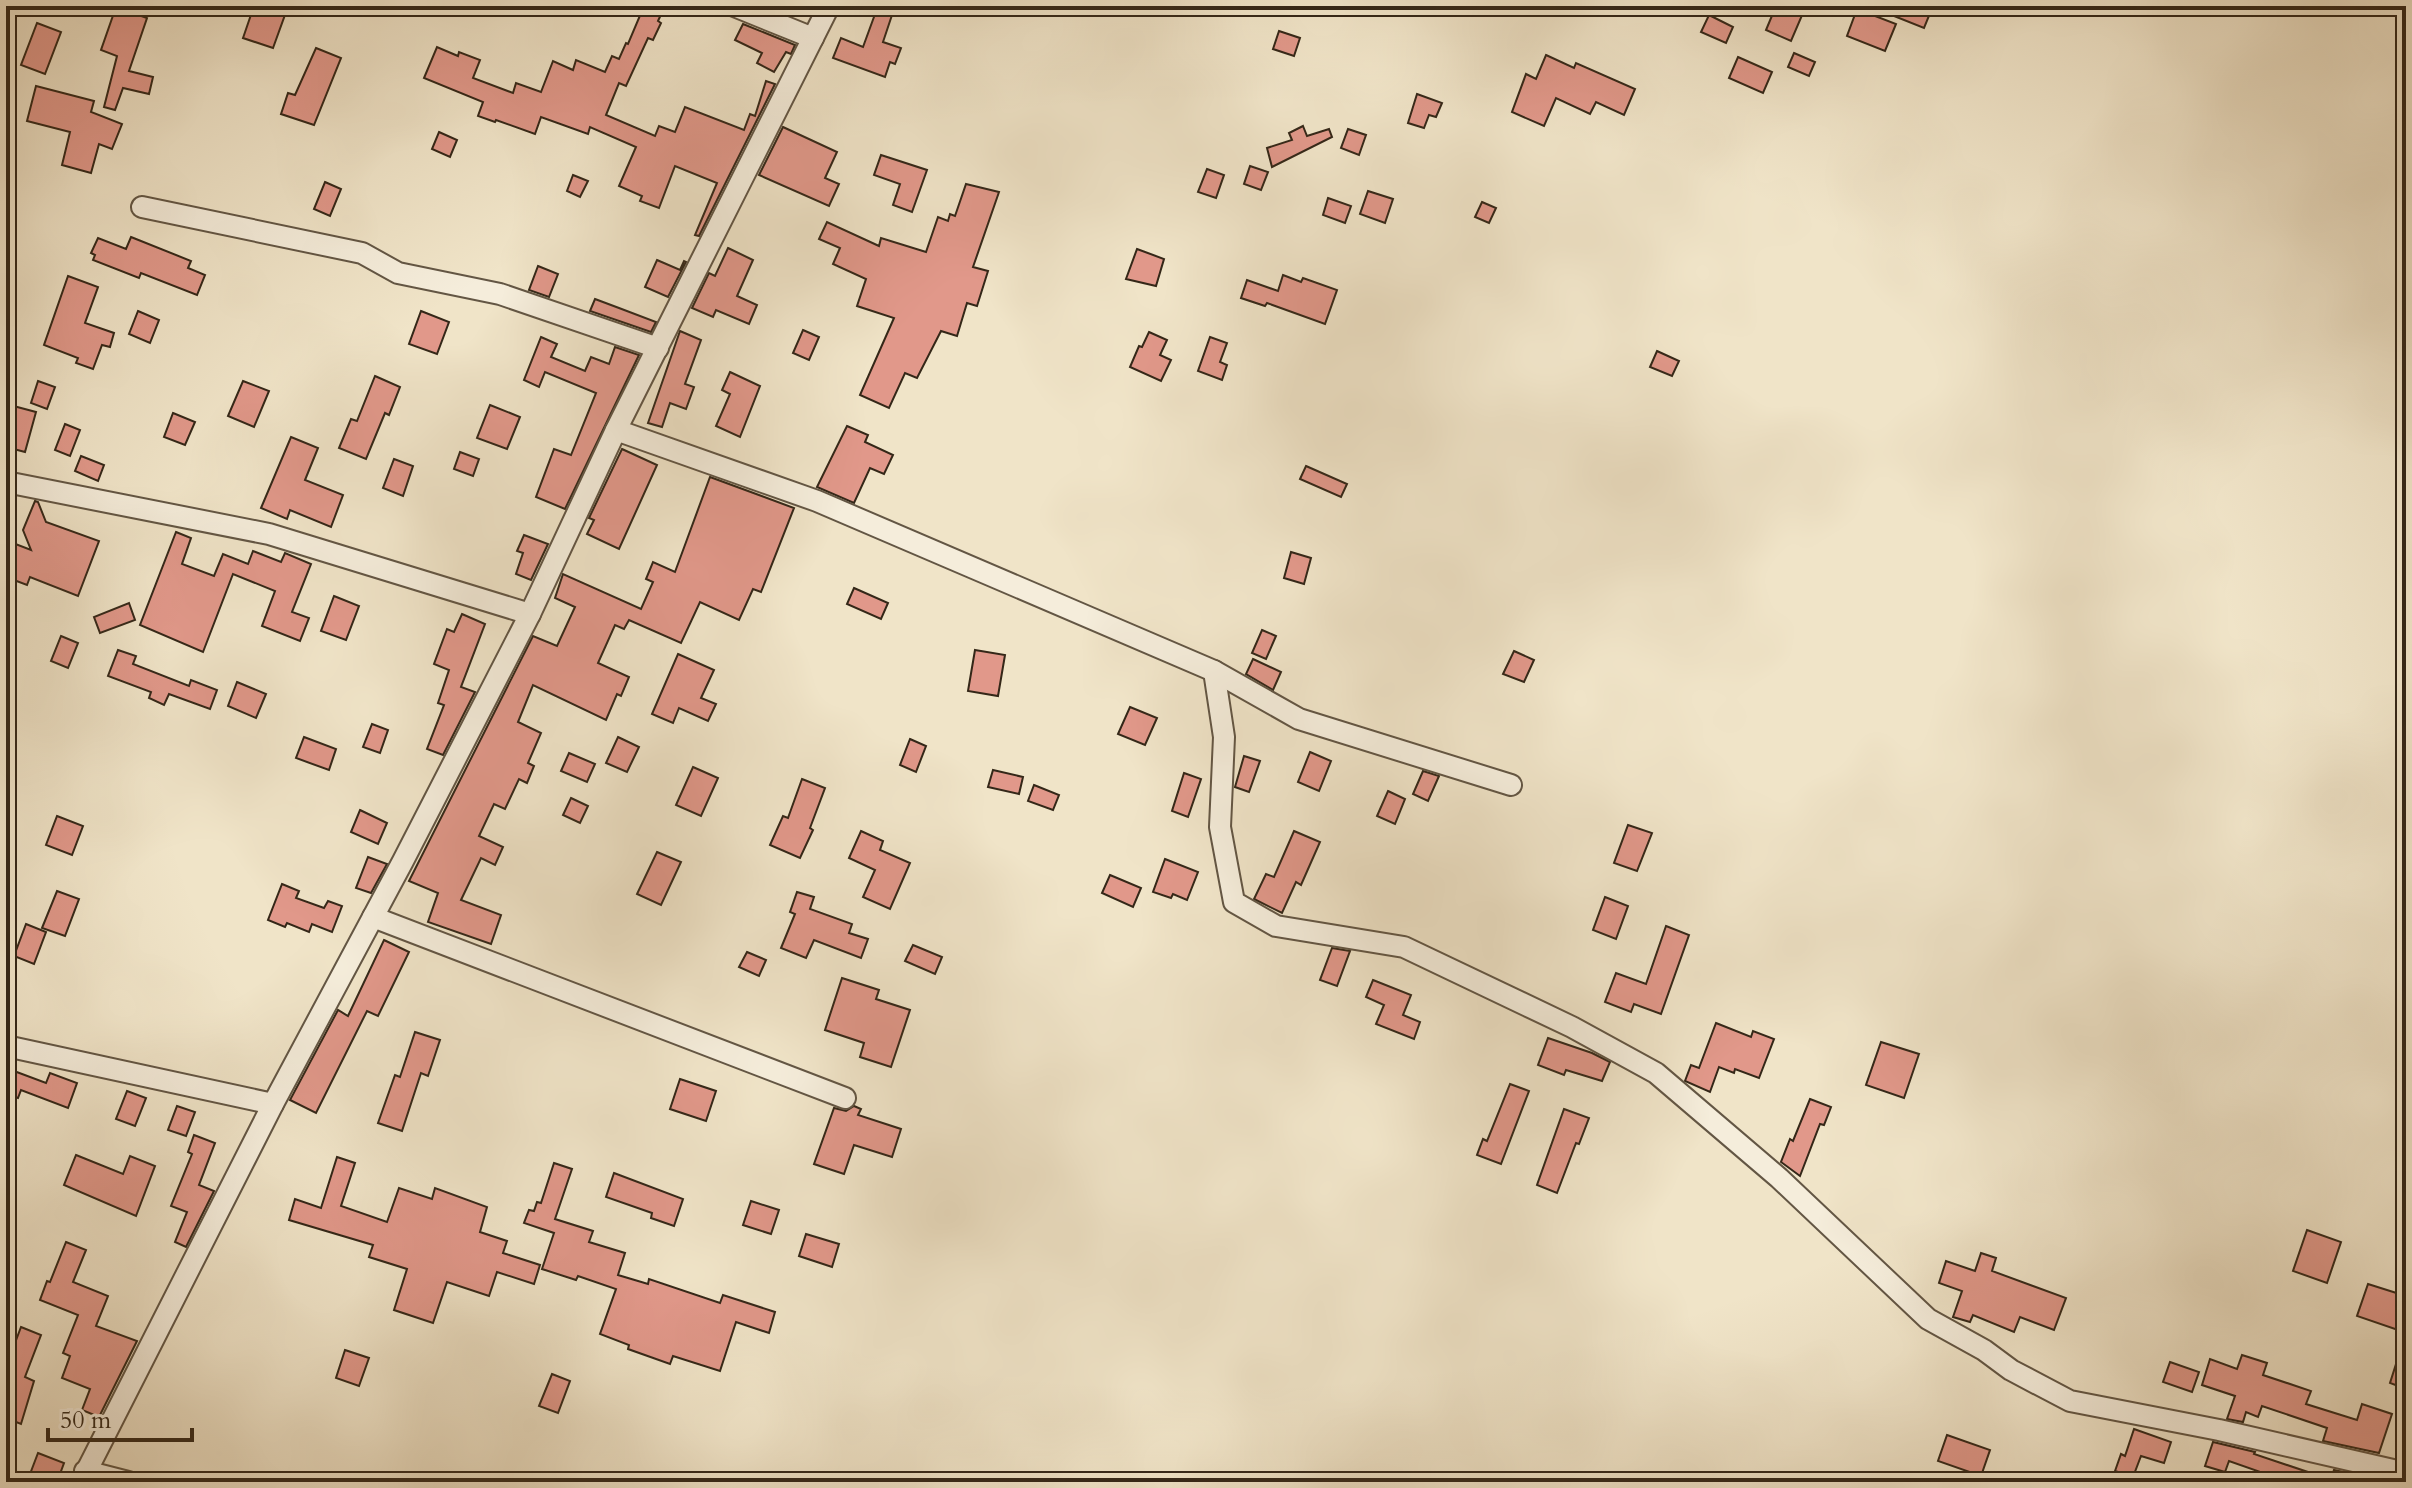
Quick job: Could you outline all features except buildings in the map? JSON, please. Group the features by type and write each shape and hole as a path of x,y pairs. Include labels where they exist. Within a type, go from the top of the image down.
{"street":[{"path":"734,6 813,38"},
{"path":"128,1482 83,1476 273,1104 530,614 616,430 829,6"},
{"path":"142,207 362,253 398,273 500,294 658,348"},
{"path":"616,430 817,501 1214,671 1299,719 1511,785"},
{"path":"6,482 269,534 530,614"},
{"path":"1214,671 1224,737 1220,827 1234,902 1276,926 1404,947 1572,1027 1656,1073 1779,1178 1928,1319 1984,1350 2011,1370 2070,1401 2234,1433 2406,1473"},
{"path":"373,917 845,1098"},
{"path":"6,1046 273,1104"}]}
